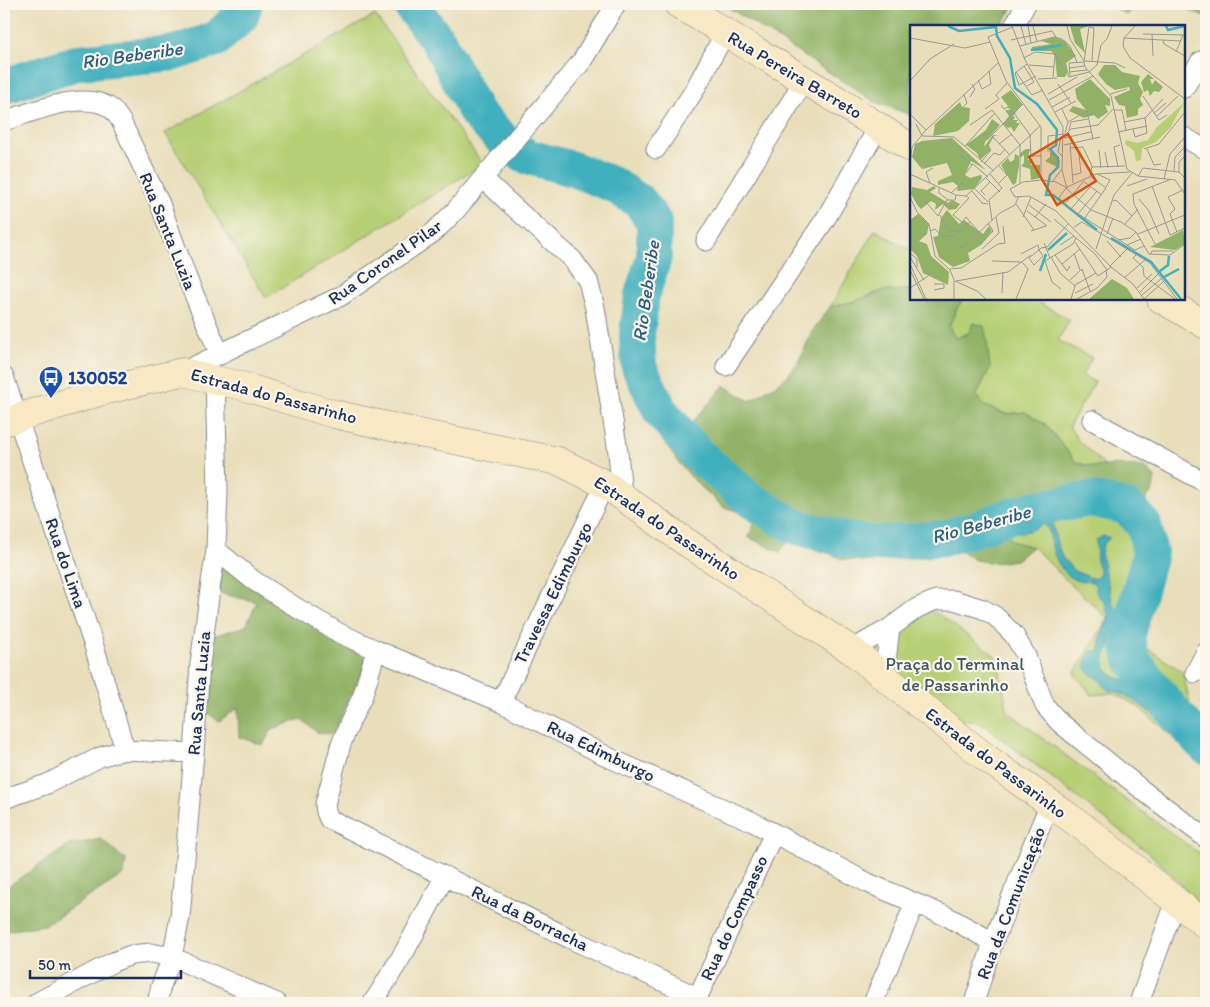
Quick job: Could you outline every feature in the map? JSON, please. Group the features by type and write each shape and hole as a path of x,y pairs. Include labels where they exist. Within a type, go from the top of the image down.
{"street":[{"name":"Rua Coronel Pilar","path":"217,367 341,296 434,232 456,210 582,61 616,4"},
{"name":"Rua Pereira Barreto","path":"678,4 879,126 910,147"},
{"path":"1015,25 1026,4"},
{"path":"656,149 694,91 725,33"},
{"path":"1185,86 1200,62 1206,59"},
{"path":"706,241 803,80"},
{"name":"Rua Santa Luzia","path":"4,121 74,101 97,101 113,109 121,121 160,204 217,367 218,490 216,550 200,664 180,917 172,957 157,1003"},
{"path":"726,366 826,218 879,126"},
{"path":"1185,138 1206,150"},
{"path":"483,178 572,259 588,281 595,308 617,443 614,489"},
{"path":"1163,300 1206,325"},
{"name":"Estrada do Passarinho","path":"11,420 103,391 182,372 217,367 242,386 334,414 558,461 614,489 680,538 851,650 985,758 1050,803 1206,925"},
{"name":"Rua do Lima","path":"4,377 11,420 94,646 125,750"},
{"path":"1092,420 1206,483"},
{"name":"Travessa Edimburgo","path":"501,702 614,489"},
{"name":"Rua Edimburgo","path":"216,550 253,580 339,633 501,702 612,759 751,821 868,883 948,917 993,942"},
{"path":"851,650 890,628 917,608 936,600 954,600 984,609 995,616 1014,636 1025,654 1045,706 1060,723 1146,793 1206,838"},
{"path":"884,678 890,628"},
{"name":"Rua da Borracha","path":"376,650 363,695 341,744 325,804 329,819 696,1000"},
{"path":"1195,673 1206,652"},
{"path":"4,799 47,784 100,756 125,750 194,753"},
{"name":"Rua da Comunicação","path":"974,1003 993,942 1050,803"},
{"name":"Rua do Compasso","path":"696,1000 774,833"},
{"path":"372,1003 406,949 445,876"},
{"path":"1140,1003 1176,901"},
{"path":"873,1003 915,903"},
{"path":"36,1003 113,962 131,955 151,953 172,957 277,1003"}],"green space":[{"path":"723,4 1015,4 1002,25 910,25 910,115 875,102"},
{"path":"1107,4 1133,4 1127,15"},
{"path":"1177,4 1206,4 1206,18"},
{"path":"375,15 483,164 266,298 165,133"},
{"path":"875,230 910,249 910,290 882,291 855,301 830,307"},
{"path":"910,290 910,300 962,300 949,326 955,338 969,333 973,323 984,326 987,341 990,368 976,396 985,406 1006,414 1025,412 1045,424 1077,463 1094,467 1122,465 1144,467 1155,477 1153,489 1144,503 1102,489 1087,487 1064,491 1040,499 1008,529 1007,536 1014,542 1032,547 1016,560 994,563 975,560 964,553 956,544 924,548 872,562 842,559 811,545 788,542 780,552 748,537 757,519 723,507 677,461 666,444 672,434 690,425 724,386 750,401 783,380 797,364 814,329 830,307 855,301 882,291"},
{"path":"962,300 1035,300 1070,320 1058,340 1092,358 1082,376 1095,382 1069,426 1078,440 1105,466 1094,467 1077,463 1045,424 1025,412 1006,414 984,406 976,396 990,367 969,333 955,338 949,326"},
{"path":"1087,487 1102,489 1144,503 1141,515 1155,527 1145,546 1151,558 1161,568 1145,601 1136,641 1183,672 1190,705 1206,729 1206,741 1179,731 1176,722 1183,717 1147,694 1141,695 1134,683 1114,676 1105,665 1104,659 1110,644 1108,632 1115,627 1118,612 1113,605 1101,551 1103,544 1110,538 1104,536 1097,562 1100,572 1099,576 1094,579 1074,571 1062,557 1053,526 1042,521 1022,526 1038,527 1044,524 1049,528 1051,537 1074,579 1093,582 1098,596 1105,602 1109,619 1101,635 1099,650 1095,652 1085,667 1090,674 1098,678 1108,690 1116,691 1135,701 1154,715 1174,734 1187,742 1196,753 1206,759 1206,766 1136,705 1113,693 1092,695 1074,674 1108,618 1033,547 1014,542 1007,536 1008,529 1040,499 1064,491"},
{"path":"220,562 295,614 368,659 333,734 317,732 301,719 272,729 263,745 239,737 238,708 219,721 206,712 213,636 246,626 257,602 219,593"},
{"name":"Praça do Terminal de Passarinho","path":"930,612 938,614 995,656 998,662 1007,709 1011,714 1093,776 1196,851 1206,856 1206,912 1170,872 1150,854 983,724 974,721 957,721 890,669 897,626"},
{"path":"101,839 126,860 124,874 45,925 4,931 4,889 69,845"}],"water":[{"path":"1042,521 1053,525 1062,557 1074,571 1094,579 1099,576 1100,572 1097,562 1096,540 1104,536 1110,538 1103,544 1101,552 1113,605 1120,618 1119,623 1108,632 1110,648 1105,656 1104,665 1117,678 1134,683 1141,695 1155,695 1180,706 1185,712 1183,717 1176,722 1176,726 1179,731 1206,741 1206,759 1196,753 1187,742 1174,734 1154,715 1135,701 1116,691 1108,690 1085,667 1087,657 1092,650 1095,652 1099,650 1101,635 1109,619 1105,602 1098,596 1093,582 1076,580 1061,568 1054,553 1049,530 1044,524 1029,531 1018,532 1022,526"}],"waterway":[{"name":"Rio Beberibe","path":"4,86 79,62 174,53 216,39 241,16 245,4"},
{"name":"Rio Beberibe","path":"410,4 439,42 477,114 509,146 529,157 573,169 614,185 640,202 654,222 654,257 642,295 637,334 639,367 661,412 697,454 752,501 794,526 871,544 944,538 1034,509 1090,499 1127,507 1144,525 1150,553 1127,638 1132,660 1172,710 1206,747"}],"place":[{"name":"130052","path":"51,399"}]}
